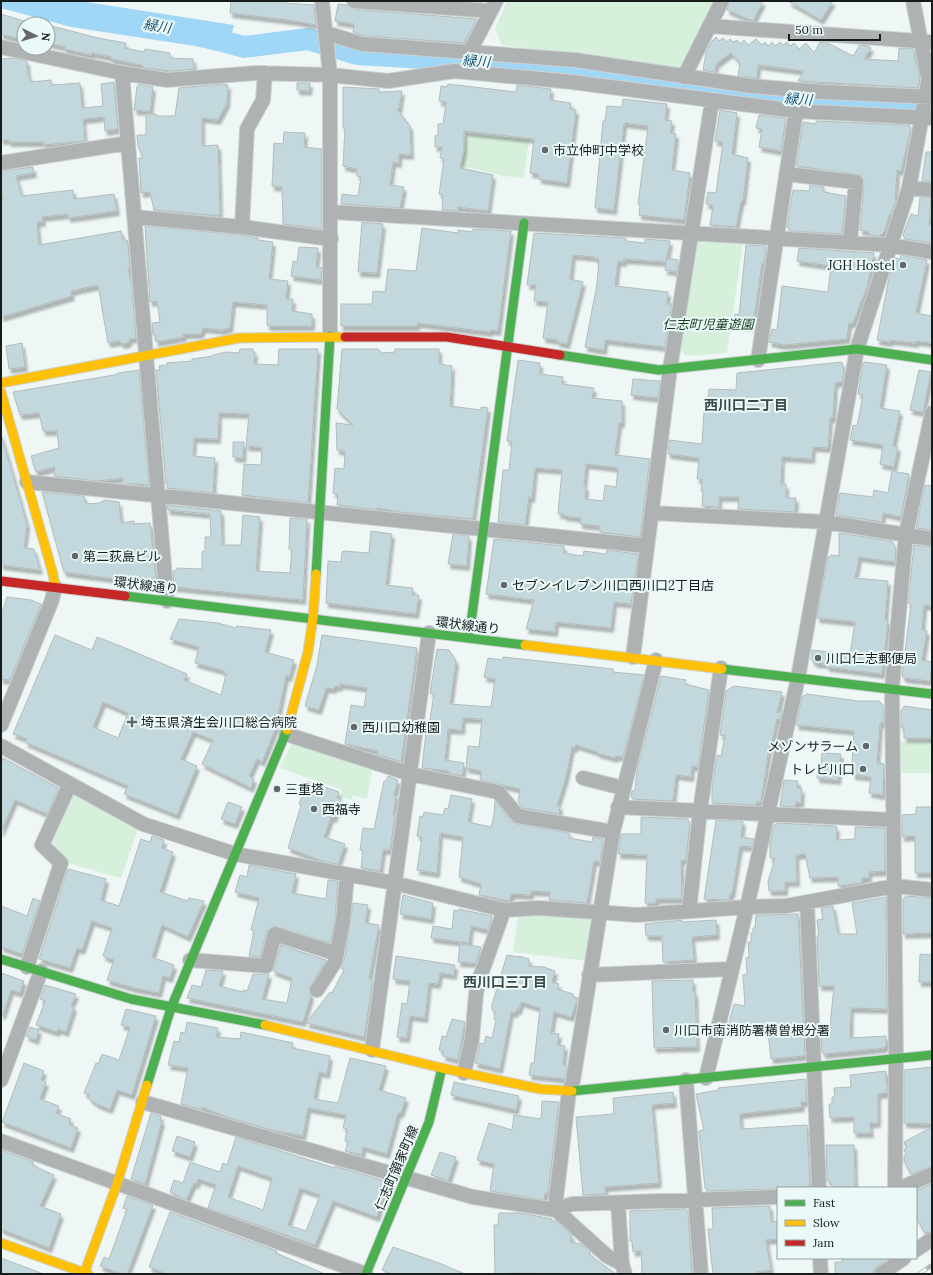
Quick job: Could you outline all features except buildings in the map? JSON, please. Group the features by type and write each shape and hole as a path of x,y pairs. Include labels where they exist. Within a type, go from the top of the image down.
{"street":[{"path":"1,1243 86,1274 117,1184 171,1008 286,734 308,652 313,618 330,336 332,212 330,74 322,1"},
{"path":"354,1 494,6 470,51"},
{"path":"684,77 722,1"},
{"path":"706,1078 747,907 798,678 856,349 910,188 926,117 928,97 927,41 913,1"},
{"path":"710,26 927,41"},
{"path":"326,34 362,44 575,60 751,86 817,92 928,97"},
{"path":"1,47 122,73 167,80 265,73 330,74 388,81 454,71 572,82 712,101 796,110 926,117"},
{"path":"928,81 932,60"},
{"path":"122,73 167,601"},
{"path":"242,227 247,129 263,100 265,73"},
{"path":"633,657 670,369 712,101"},
{"path":"758,360 796,110"},
{"path":"1,163 128,143"},
{"path":"786,174 856,182 850,242"},
{"path":"910,188 932,190"},
{"path":"332,212 691,234 850,242 890,245 932,252"},
{"path":"135,216 242,227 331,239"},
{"path":"469,638 524,223"},
{"path":"1,383 239,338 330,336 447,337 659,370 856,349 932,360"},
{"path":"1,392 53,574 55,587 52,600 1,725"},
{"path":"895,1187 895,886 892,689 906,534 932,413"},
{"path":"27,482 647,546"},
{"path":"652,513 826,522 932,539"},
{"name":"環状線通り","path":"1,581 932,694"},
{"path":"372,1050 428,633"},
{"path":"556,1210 569,1091 573,1081 613,832 618,807 656,660"},
{"path":"689,911 700,810 721,668"},
{"path":"286,734 410,774 498,792 518,816 613,832"},
{"path":"1,746 143,824 235,854 394,883 504,910 539,908 637,915 747,907 786,906 895,886 932,890"},
{"path":"583,778 623,788"},
{"path":"27,967 61,863 42,845 70,784"},
{"path":"618,807 893,820"},
{"path":"317,990 335,962 343,922 347,875"},
{"path":"807,902 819,1187"},
{"path":"464,1073 472,1039 476,994 479,980 504,910"},
{"path":"190,960 266,966 275,934 337,954"},
{"path":"1,959 131,999 274,1027 442,1068 540,1089 569,1091 932,1055"},
{"path":"589,975 732,969"},
{"path":"1,1080 41,971"},
{"name":"仁志町領家町線","path":"366,1274 429,1122 442,1068"},
{"path":"686,1080 694,1200 701,1274"},
{"path":"143,1102 473,1197 556,1210 572,1204 777,1197"},
{"path":"1,1141 366,1274"},
{"path":"903,1187 932,1174"},
{"path":"618,1203 623,1269"},
{"path":"556,1210 606,1256 623,1269"},
{"path":"917,1249 932,1239"},
{"path":"817,1274 820,1259"},
{"path":"881,1274 898,1260"}],"green space":[{"path":"507,1 714,1 682,69 502,45 495,29"},
{"path":"466,134 529,140 524,178 504,176 461,166"},
{"name":"仁志町児童遊園","path":"702,239 743,243 727,353 685,356 680,348 697,243"},
{"path":"932,741 932,773 899,773 899,742"},
{"path":"292,742 372,770 367,799 353,795 351,800 340,796 342,790 280,768"},
{"path":"72,791 137,827 137,832 121,878 64,862 48,847"},
{"path":"537,914 589,918 593,926 587,961 513,952 518,916"}],"water":[{"path":"1,1 80,1 234,25 227,53 195,46 71,27 56,23 56,16 30,16 1,8"}],"waterway":[{"name":"緑川","path":"200,35 244,47 308,39 357,54 493,62 782,98 932,107"}],"railway":[{"path":"919,1274 932,1265"}],"traffic: fast":[{"path":"469,638 524,223"},
{"path":"316,574 330,336"},
{"path":"560,355 659,370 857,349 932,360"},
{"path":"125,596 525,645"},
{"path":"722,669 932,694"},
{"path":"147,1085 171,1008 287,730"},
{"path":"1,959 131,999 265,1025"},
{"path":"572,1091 932,1055"},
{"path":"366,1274 429,1122 442,1068"}],"traffic: slow":[{"path":"1,383 239,338 345,337"},
{"path":"1,392 53,574 55,587"},
{"path":"287,730 308,652 313,618 316,574"},
{"path":"525,645 722,669"},
{"path":"265,1025 442,1068 540,1089 572,1091"},
{"path":"84,1274 117,1184 147,1085"},
{"path":"1,1243 88,1274"}],"traffic: jam":[{"path":"345,337 447,337 560,355"},
{"path":"1,581 125,596"}],"place":[{"name":"市立仲町中学校","path":"545,150"},
{"name":"JGH Hostel","path":"903,265"},
{"name":"第二荻島ビル","path":"75,556"},
{"name":"セブンイレブン川口西川口2丁目店","path":"504,585"},
{"name":"川口仁志郵便局","path":"818,658"},
{"name":"埼玉県済生会川口総合病院","path":"132,722"},
{"name":"西川口幼稚園","path":"354,727"},
{"name":"メゾンサラーム","path":"866,746"},
{"name":"トレビ川口","path":"863,769"},
{"name":"三重塔","path":"277,789"},
{"name":"西福寺","path":"314,809"},
{"name":"川口市南消防署横曽根分署","path":"666,1030"}],"district":[{"name":"西川口二丁目","path":"746,405"},
{"name":"西川口三丁目","path":"505,982"}]}
